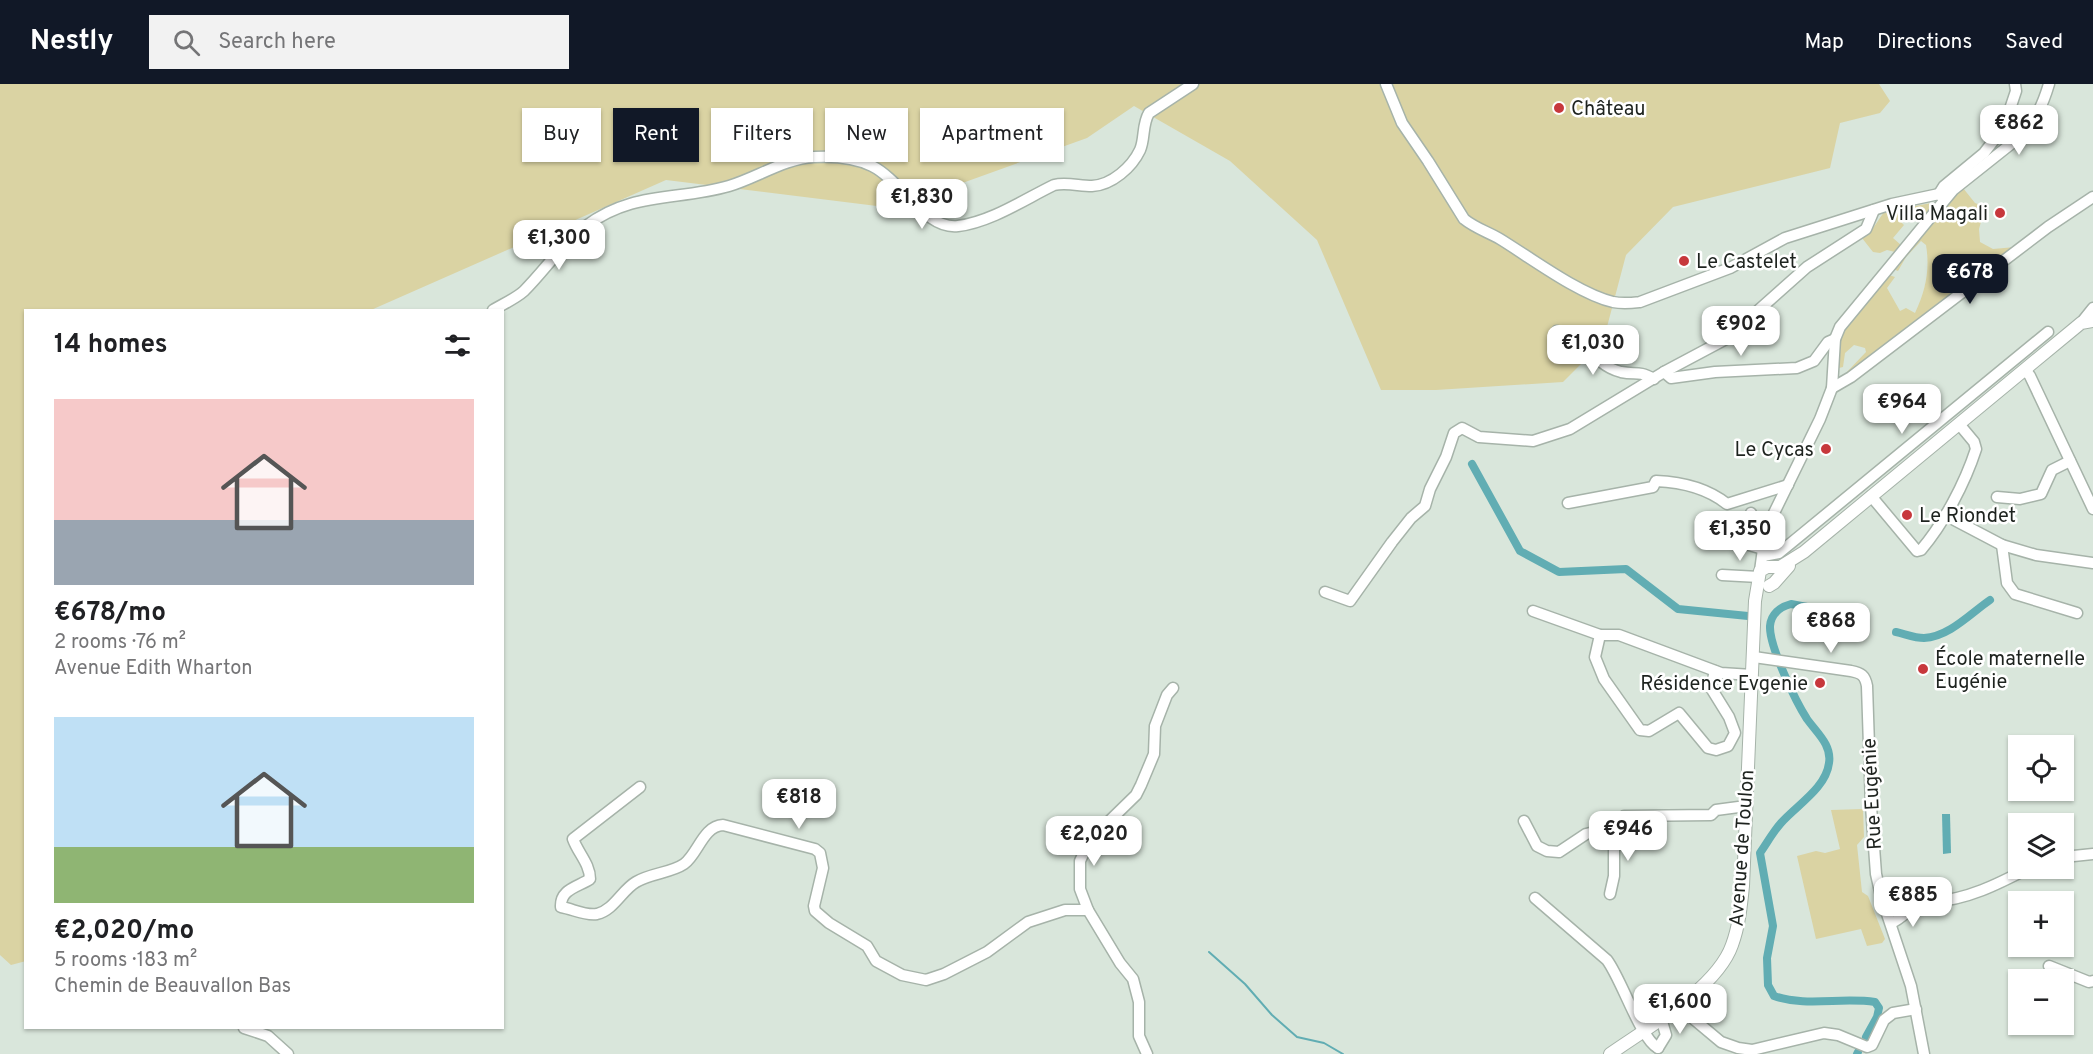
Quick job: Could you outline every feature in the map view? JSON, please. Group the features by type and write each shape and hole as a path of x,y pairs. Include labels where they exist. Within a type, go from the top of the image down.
{"main road":[{"path":"1765,569 1785,565 1804,552 2025,369 2087,322"},
{"name":"Avenue de Toulon","path":"1610,1054 1703,986 1721,965 1732,947 1740,917 1755,602 1765,569"}],"street":[{"path":"495,309 523,292 559,249 587,225 621,205 713,190 758,176 802,158 842,157 873,166 897,183 926,215 945,226 971,223 1008,209 1060,183 1091,186 1106,183 1118,176 1136,158 1142,147 1146,118 1149,113 1193,84"},
{"path":"1386,84 1402,123 1464,219 1579,288 1611,302 1626,304 1640,302 1730,268 1785,238 1874,210 1942,196"},
{"path":"1942,196 1944,186 1984,153 2004,127 2016,91 2015,84"},
{"path":"1765,569 1773,515 1820,419 1832,387 1835,339 1840,327 1942,196 2021,136 2031,125 2037,116 2049,84"},
{"path":"1832,387 1851,377 2048,227 2093,197"},
{"path":"1325,592 1350,601 1392,542 1411,518 1425,506 1454,433 1462,429 1479,437 1533,441 1570,429 1664,372 1726,339 1807,267 1866,229 1874,210"},
{"path":"2087,322 2093,308"},
{"path":"1557,332 1576,345 1586,346 1599,363 1621,372 1641,372 1654,379"},
{"path":"1722,575 1765,569 1779,553 2048,332"},
{"path":"1664,372 1671,378 1715,372 1797,368 1814,361 1828,342 1835,339"},
{"path":"2025,369 2093,509"},
{"path":"1871,496 1917,551 1921,550 1935,533 1945,515 1976,449 1974,442 1959,424"},
{"path":"1997,497 2020,499 2041,494 2052,470 2070,461"},
{"path":"1568,503 1653,488 1656,481 1672,481 1705,491 1717,496 1727,504 1788,485"},
{"path":"1752,513 1742,543 1765,569"},
{"path":"1945,515 2002,545 2036,555 2093,563"},
{"path":"2002,545 2007,583 2014,594 2077,613"},
{"path":"1533,611 1600,635 1619,635 1715,671 1752,675"},
{"path":"1600,635 1595,657 1604,679 1640,730 1649,731 1679,713 1708,748 1716,750 1728,746 1735,733 1729,717 1711,688 1715,671"},
{"name":"Rue Eugénie","path":"1754,657 1851,671 1864,676 1867,686 1872,831 1876,874 1917,1009 1924,1054"},
{"path":"1147,1054 1139,1036 1139,1002 1133,979 1120,963 1088,910 1080,889 1080,861 1096,834 1136,795 1154,754 1155,726 1167,694 1173,688"},
{"path":"640,787 573,839 576,849 590,870 590,879 564,893 561,907 583,913 601,913 637,881 684,864 705,836 723,825 820,852 823,862 815,911 833,926 867,946 876,961 902,975 913,978 926,980 944,974 987,952 1028,922 1065,910 1088,910"},
{"path":"1524,821 1537,846 1547,851 1560,852 1586,834 1614,827 1624,816 1711,815 1716,810 1746,806"},
{"path":"1610,894 1614,876 1614,827"},
{"path":"2074,856 2093,854"},
{"path":"1891,923 1899,920 1911,907 1922,902 1947,900 1974,894 2008,878"},
{"path":"1881,896 1889,892 1922,902"},
{"path":"1906,897 1909,902 1909,911"},
{"path":"1535,898 1607,960 1616,972 1644,1030 1658,1051 1666,1035 1661,1018"},
{"path":"2049,966 2093,981"},
{"path":"1678,1006 1721,1042 1756,1052 1824,1033 1838,1035 1867,1047 1872,1045 1884,1020 1893,1013 1917,1009"},
{"path":"247,1029 268,1036 288,1054"}],"shaded area":[{"path":"0,84 1879,84 1890,101 1880,113 1840,123 1830,168 1673,207 1626,255 1603,342 1563,382 1436,390 1381,390 1317,240 1230,161 1134,106 1087,138 1064,146 1064,108 920,108 920,162 1020,162 893,208 666,180 373,309 24,309 24,962 11,965 0,955"},
{"path":"1963,188 1975,203 1985,207 1979,229 1980,242 1993,249 2015,247 1845,374 1866,352 1865,348 1854,345 1845,353 1843,367 1839,368 1839,339 1842,331 1889,275 1895,277 1887,288 1900,311 1906,308 1915,313 1926,279 1928,263 1926,245 1921,241 1906,257 1898,271 1893,269 1949,201"},
{"path":"1931,203 1933,206 1921,220 1913,215 1906,222 1903,220 1901,222 1904,225 1893,238 1901,245 1895,252 1887,250 1880,253 1873,252 1862,238 1869,234 1884,212"},
{"path":"1863,809 1864,837 1857,845 1862,892 1868,896 1885,939 1882,943 1867,946 1861,929 1816,939 1797,856 1816,851 1825,853 1840,849 1831,810"}],"water":[{"path":"1942,814 1950,814 1951,853 1943,854"}],"waterway":[{"path":"1472,464 1520,551 1559,572 1626,569 1678,609 1748,616"},
{"path":"1896,632 1921,638 1933,637 1959,624 1990,600"},
{"path":"1827,615 1807,607 1791,604 1777,612 1770,626 1778,660 1796,700 1826,745 1829,763 1827,772 1817,788 1781,823 1760,853 1773,926 1767,958 1768,985 1774,996 1798,1001 1875,1002 1879,1008 1877,1017 1866,1037"},
{"path":"1209,952 1245,984 1272,1015 1297,1037 1324,1043 1343,1054"}],"place":[{"name":"Château","path":"1559,108"},
{"name":"Villa Magali","path":"2000,213"},
{"name":"Le Castelet","path":"1684,261"},
{"name":"Le Cycas","path":"1826,449"},
{"name":"Le Riondet","path":"1907,515"},
{"name":"École maternelle Eugénie","path":"1923,669"},
{"name":"Résidence Evgenie","path":"1820,683"}]}
